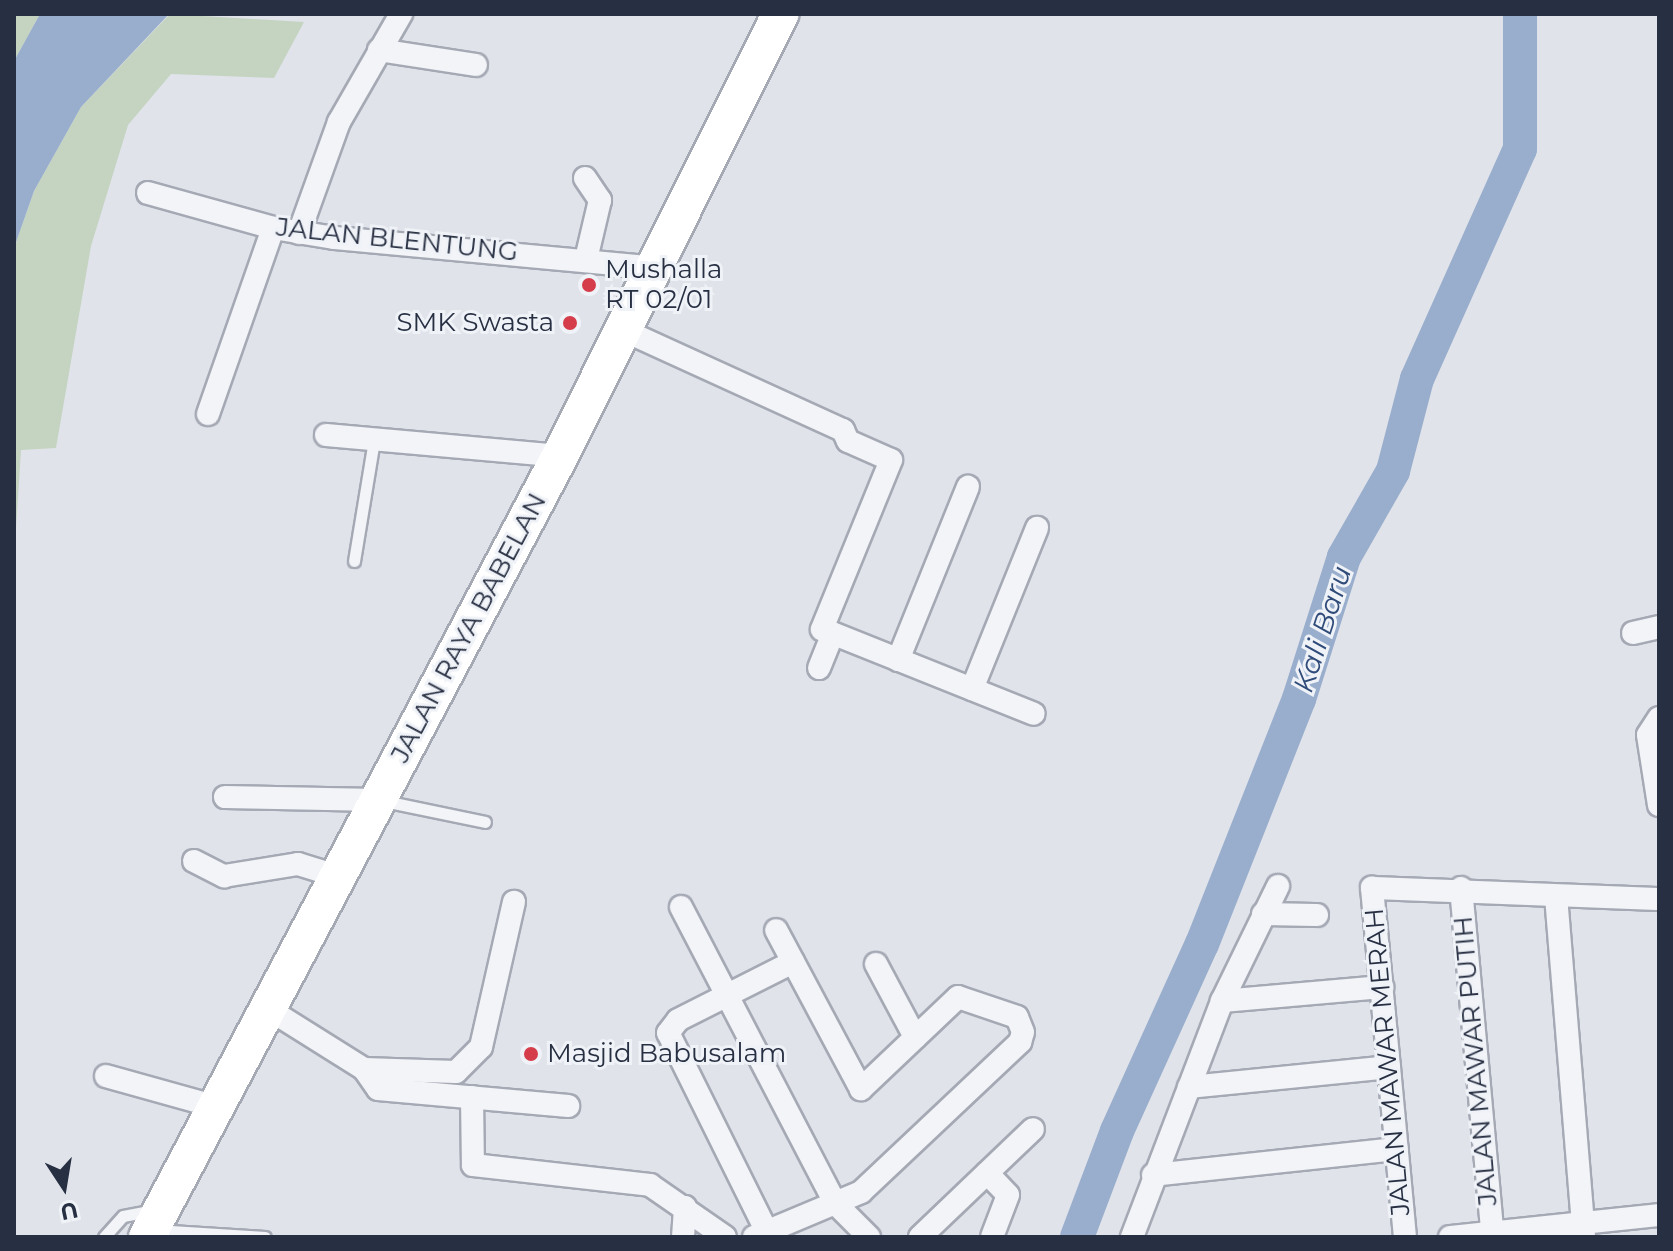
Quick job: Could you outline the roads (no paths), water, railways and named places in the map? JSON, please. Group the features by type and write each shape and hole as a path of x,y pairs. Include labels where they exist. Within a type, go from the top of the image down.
{"main road":[{"name":"JALAN RAYA BABELAN","path":"153,1226 270,1010 560,456 650,267 780,14"}],"street":[{"path":"299,233 339,122 401,14"},
{"path":"379,50 476,65"},
{"path":"585,178 600,200 586,259"},
{"name":"JALAN BLENTUNG","path":"148,193 299,233 650,267"},
{"path":"208,414 273,228"},
{"path":"621,329 843,430 848,441 891,460 822,629 1034,714"},
{"path":"326,435 560,456"},
{"path":"898,660 968,487"},
{"path":"972,689 1037,528"},
{"path":"1633,633 1659,627"},
{"path":"819,668 833,634"},
{"path":"1659,718 1648,735 1659,805"},
{"path":"225,797 378,800"},
{"path":"194,861 224,876 298,864 340,877"},
{"path":"1132,1237 1153,1175 1222,1001 1278,886"},
{"name":"JALAN MAWAR MERAH","path":"1405,1237 1372,888 1461,888"},
{"path":"1461,888 1556,896 1659,899"},
{"name":"JALAN MAWAR PUTIH","path":"1461,888 1493,1235"},
{"path":"1556,896 1583,1231"},
{"path":"364,1069 448,1074 476,1057 514,902"},
{"path":"681,907 835,1203 869,1237"},
{"path":"1263,914 1317,915"},
{"path":"776,930 861,1089 958,997 1017,1017 1023,1032 1020,1042 861,1192 760,1235 668,1033 678,1020 793,962"},
{"path":"876,964 915,1037"},
{"path":"1222,1001 1382,987"},
{"path":"270,1010 364,1069 378,1089 568,1106"},
{"path":"1189,1087 1389,1067"},
{"path":"106,1076 217,1107"},
{"path":"472,1097 473,1165 650,1185 725,1237"},
{"path":"920,1237 1033,1129"},
{"path":"1153,1175 1397,1149"},
{"path":"987,1173 1008,1195 992,1237"},
{"path":"683,1237 685,1207"},
{"path":"1450,1237 1583,1231 1659,1215"}],"lane":[{"path":"354,561 374,440"},
{"path":"378,800 485,822"},
{"path":"104,1237 130,1212 153,1226 265,1237"}],"water":[{"path":"40,14 169,14 81,107 34,191 14,248 14,61"}],"waterway":[{"name":"Kali Baru","path":"1077,1237 1117,1131 1202,944 1299,699 1344,557 1393,471 1417,379 1520,149 1520,14"}],"place":[{"name":"Mushalla RT 02/01","path":"589,285"},
{"name":"SMK Swasta","path":"570,323"},
{"name":"Masjid Babusalam","path":"531,1054"}]}
